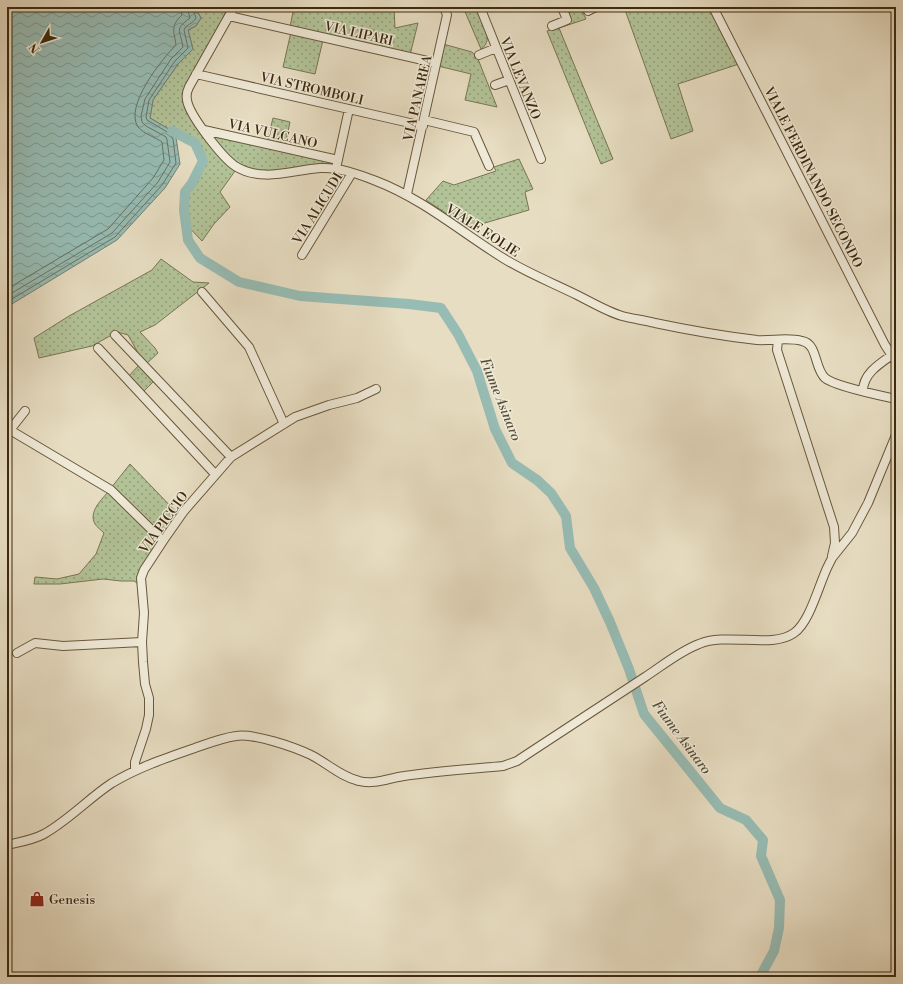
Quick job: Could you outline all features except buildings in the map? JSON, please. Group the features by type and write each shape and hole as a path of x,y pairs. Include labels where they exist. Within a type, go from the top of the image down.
{"street":[{"name":"VIALE EOLIE","path":"234,7 189,87 187,100 196,118 224,156 242,169 271,175 321,168 337,164 352,173 407,194 503,258 621,316 731,337 759,340 789,339 806,342 812,348 819,369 826,379 863,391 896,399"},
{"name":"VIA PANAREA","path":"407,194 447,15 444,7"},
{"name":"VIA LEVANZO","path":"480,7 541,159"},
{"path":"552,26 567,20 562,7"},
{"name":"VIALE FERDINANDO SECONDO","path":"713,7 894,359"},
{"name":"VIA LIPARI","path":"229,16 436,63"},
{"path":"479,55 496,48"},
{"name":"VIA STROMBOLI","path":"196,74 349,109 474,132 489,166"},
{"path":"496,85 509,80"},
{"path":"337,164 349,109"},
{"name":"VIA VULCANO","path":"204,130 337,164"},
{"name":"VIA ALICUDI","path":"302,255 352,173"},
{"path":"202,292 249,347 284,424"},
{"path":"115,335 231,457"},
{"path":"778,340 777,350 834,527 835,543 832,558"},
{"path":"98,348 215,474"},
{"path":"863,391 866,377 894,359"},
{"name":"VIA PICCIO","path":"135,770 135,762 149,715 149,698 145,684 142,642 144,613 141,578 144,570 184,511 231,457 284,424 308,412 358,398 376,389"},
{"path":"879,395 890,395 896,392"},
{"path":"25,411 8,429 111,490 163,541"},
{"path":"7,845 29,840 44,834 112,784 135,770 158,760 217,740 242,735 249,735 290,746 312,755 346,776 364,782 373,782 403,776 503,766 526,755 698,644 714,639 772,640 784,638 796,632 803,624 832,558 852,533 865,509 893,446 896,435"},
{"path":"17,653 35,644 63,646 142,642"}],"green space":[{"path":"195,7 228,7 214,37 185,87 203,136 213,150 235,171 220,192 230,207 214,224 202,241 183,221 181,202 185,188 196,171 199,158 196,150 190,144 176,137 172,131 150,118 153,100 178,64 193,49 188,30 196,26 201,18"},
{"path":"294,7 394,7 395,28 418,23 410,55 290,27"},
{"path":"463,7 478,7 483,17 488,35 485,45 481,49"},
{"path":"567,7 580,7 586,19 559,28 613,159 601,164 547,31 569,21 570,16"},
{"path":"624,7 710,7 739,64 678,84 693,131 671,139"},
{"path":"291,32 323,40 315,74 283,67"},
{"path":"443,44 472,52 478,59 497,107 465,100 471,74 438,66"},
{"path":"273,118 290,122 285,146 267,142"},
{"path":"210,133 333,163 332,165 296,171 271,173 259,171 248,168 234,160"},
{"path":"519,159 533,189 525,192 529,210 468,228 426,200 443,181 454,185 496,171 494,167"},
{"path":"161,259 193,282 209,283 155,325 140,332 158,353 145,365 138,356 137,351 128,335 117,332 92,346 39,358 34,338 69,316 152,270"},
{"path":"140,364 155,380 142,393 127,378"},
{"path":"130,464 179,515 163,536 111,488"},
{"path":"109,491 159,541 158,546 155,544 152,548 155,550 137,583 134,581 103,579 60,584 34,584 35,577 57,579 79,574 96,554 104,533 95,524 93,515 97,506"}],"water":[{"path":"7,7 195,7 201,18 196,26 188,30 193,49 178,64 153,100 150,118 172,131 176,137 180,164 165,188 117,240 7,307"}],"waterway":[{"name":"Fiume Asinaro","path":"172,131 195,143 203,161 192,183 185,192 184,210 188,240 200,258 239,282 300,296 409,304 441,308 458,334 477,371 495,429 512,463 537,480 551,493 566,516 570,548 594,588 610,622 629,669 644,714 720,808 746,820 763,840 761,856 780,900 779,928 774,951 760,977"}],"place":[{"name":"Genesis","path":"37,899"}]}
